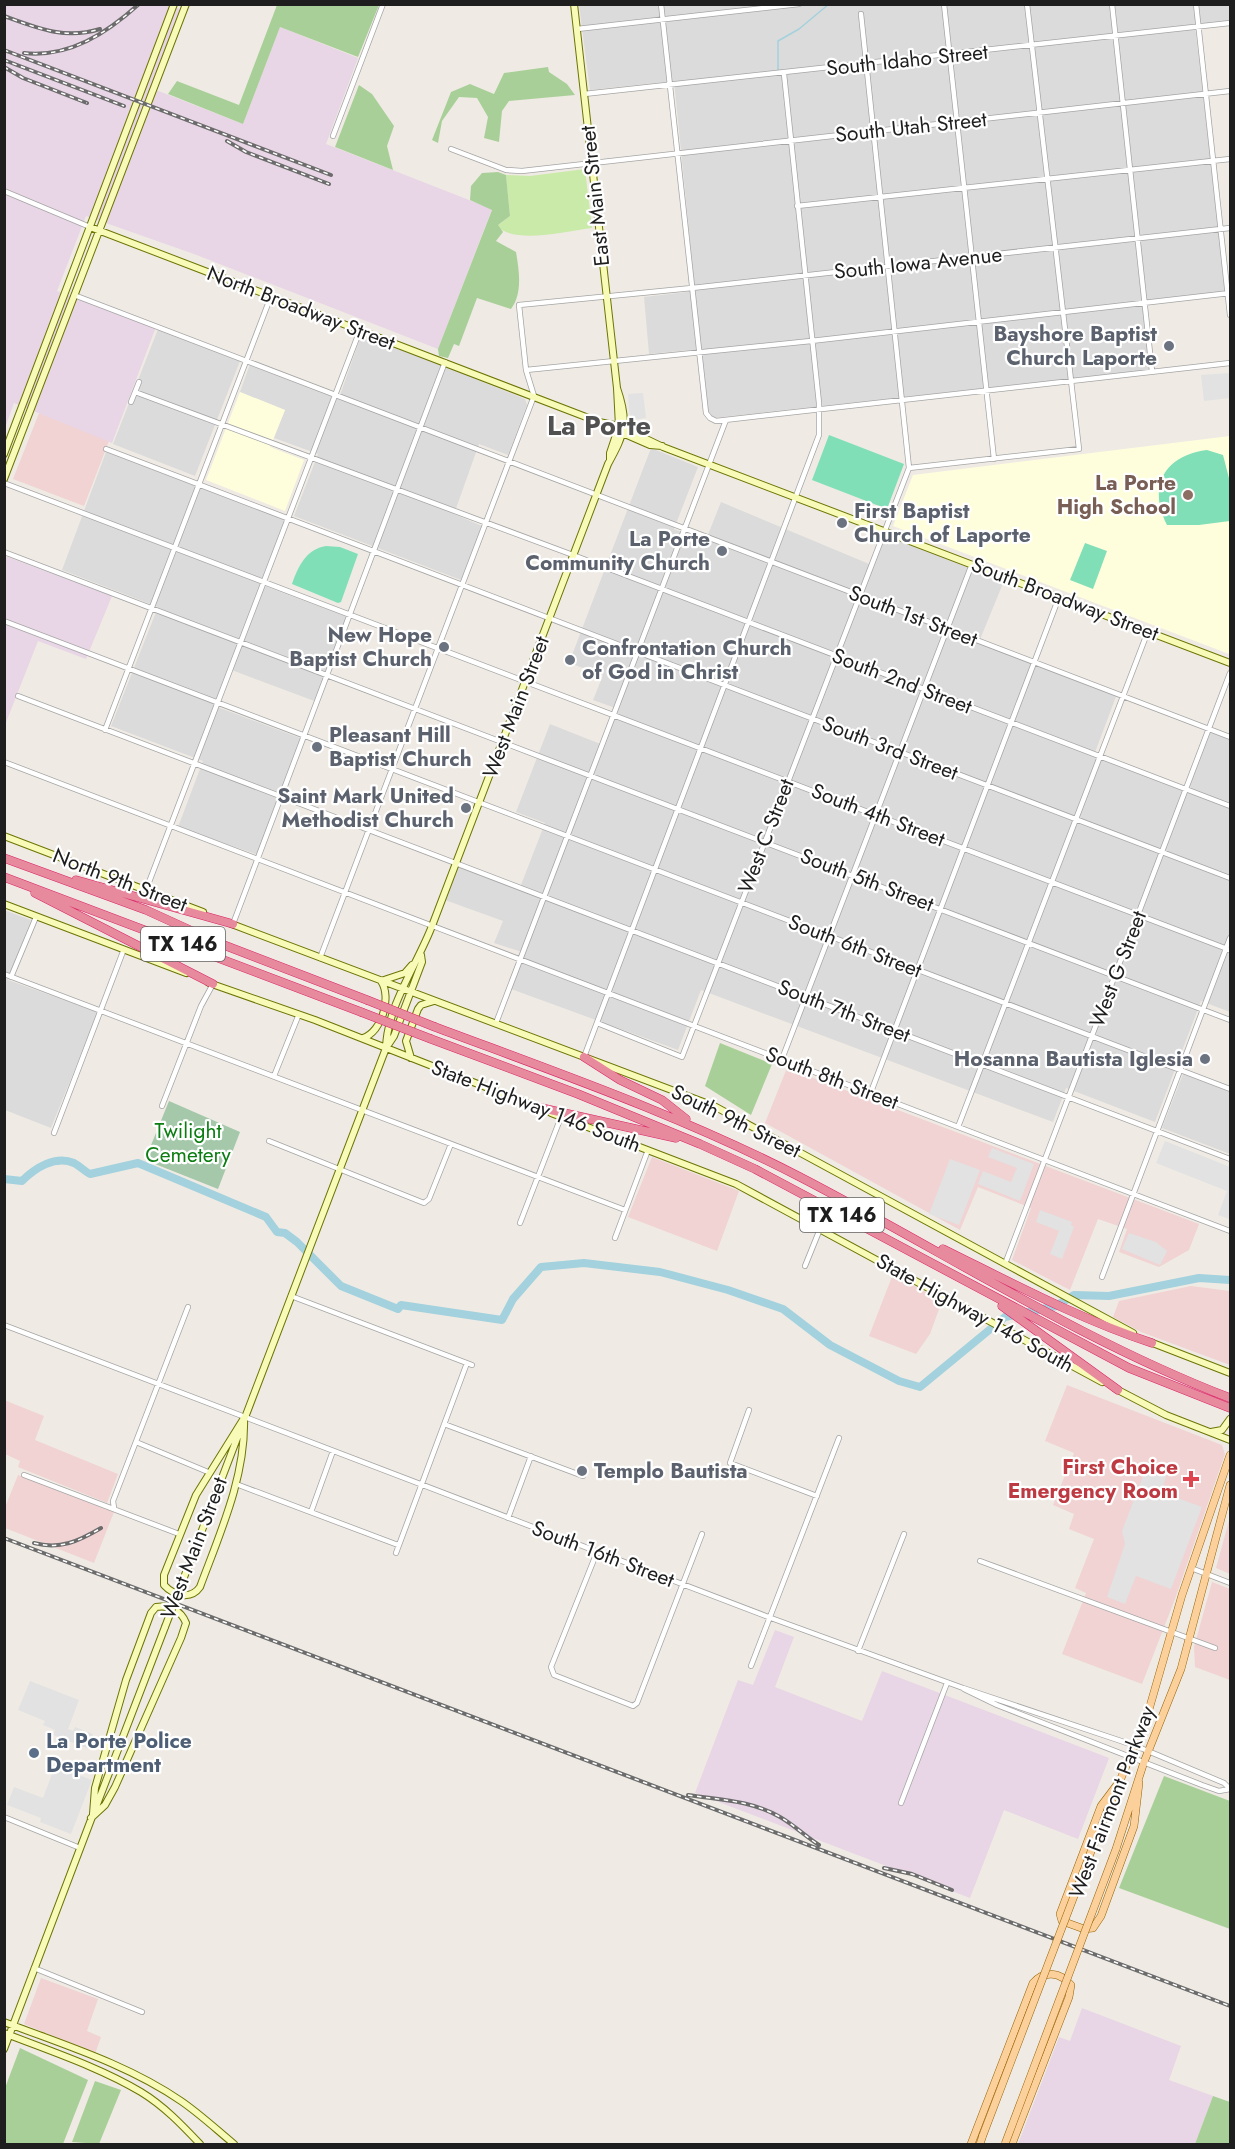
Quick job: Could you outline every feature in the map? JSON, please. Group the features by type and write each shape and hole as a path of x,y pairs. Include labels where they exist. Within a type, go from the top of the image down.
{"highway":[{"name":"TX 146","path":"4,858 146,910 216,942 692,1124 858,1207 1139,1361 1226,1396"},
{"path":"22,864 233,924"},
{"name":"TX 146","path":"4,878 361,1012 700,1144 784,1185 1005,1305"},
{"path":"4,878 213,984"},
{"path":"584,1057 620,1080 662,1100 692,1124"},
{"path":"537,1107 700,1144"},
{"path":"858,1207 1069,1311 1107,1328 1152,1343"},
{"path":"1005,1305 1129,1368 1230,1408"},
{"path":"1005,1305 1118,1390"}],"main road":[{"path":"4,454 174,4"},
{"path":"4,481 186,4"},
{"name":"East Main Street","path":"574,4 621,431"},
{"path":"167,22 178,26"},
{"path":"130,121 140,125"},
{"name":"North Broadway Street","path":"90,227 621,431"},
{"path":"34,374 43,378"},
{"path":"19,415 28,418"},
{"name":"South Broadway Street","path":"621,431 650,446 663,447 709,464 1230,663"},
{"name":"West Main Street","path":"4,2049 7,2034 13,2026 386,1048 394,1036 407,991 422,962 421,955 610,460 610,453 621,431"},
{"name":"North 9th Street","path":"4,836 407,991"},
{"name":"State Highway 146 South","path":"4,904 362,1038 736,1184 1166,1415 1230,1440"},
{"path":"362,1038 374,1031 387,999 388,992 381,981 405,973 421,955"},
{"name":"South 9th Street","path":"407,991 714,1106 1152,1343"},
{"path":"411,1058 406,1048 406,1041 418,1009 434,1001"},
{"path":"1152,1343 1230,1373"},
{"path":"244,1418 245,1441 236,1484 200,1587 196,1594 189,1596 169,1590 163,1582 179,1534 208,1472 244,1418"},
{"path":"1211,1432 1222,1430 1230,1419"},
{"name":"West Fairmont Parkway","path":"980,2145 1095,1841 1136,1746 1191,1568 1230,1455"},
{"name":"West Fairmont Parkway","path":"1005,2144 1116,1849 1144,1762 1172,1698 1230,1485"},
{"path":"156,1607 171,1608 179,1612 186,1623 181,1638 115,1787 105,1805 92,1816 95,1788 126,1680 144,1629 156,1607"},
{"path":"1126,1773 1101,1806 1060,1914 1062,1921 1084,1929 1093,1928 1101,1916 1134,1826 1139,1795 1139,1776"},
{"path":"971,2145 1033,1983 1040,1974 1047,1972 1065,1979 1071,1985 1069,1997 1012,2145"},
{"path":"4,2022 89,2054 149,2082 181,2101 234,2145"},
{"path":"7,2034 84,2065 143,2093 175,2117 200,2145"},
{"path":"84,2065 89,2054"},
{"path":"143,2093 149,2082"}],"street":[{"path":"333,136 383,4"},
{"path":"661,4 706,413 710,418 716,421 726,420 1230,363"},
{"path":"576,29 799,4"},
{"path":"944,4 994,459"},
{"path":"861,14 909,468 1078,449 1027,4"},
{"path":"1112,4 1152,371"},
{"path":"1196,4 1230,315"},
{"name":"South Idaho Street","path":"584,94 950,56 1230,23"},
{"path":"584,1057 819,435 819,409 784,74"},
{"name":"South Utah Street","path":"451,149 512,171 1230,91"},
{"path":"797,206 1230,159"},
{"name":"North Broadway Street","path":"4,191 90,227"},
{"name":"South Iowa Avenue","path":"526,370 519,305 804,276 1230,228"},
{"path":"320,958 534,396 526,370 896,332 1229,293"},
{"name":"South 1st Street","path":"74,295 1230,737"},
{"path":"105,730 271,296"},
{"path":"146,890 360,329"},
{"path":"233,924 445,363"},
{"path":"131,402 139,382"},
{"name":"South 2nd Street","path":"135,392 573,555 1230,806"},
{"path":"496,1023 726,420"},
{"name":"South 3rd Street","path":"106,449 1230,878"},
{"name":"West C Street","path":"597,1023 682,1057 909,468"},
{"name":"South 4th Street","path":"4,481 1229,949"},
{"name":"South 5th Street","path":"4,552 1230,1020"},
{"path":"782,1059 972,564"},
{"path":"871,1092 1059,597"},
{"name":"South 6th Street","path":"4,621 1230,1089"},
{"path":"958,1127 1148,631"},
{"name":"West G Street","path":"1005,1264 1230,674"},
{"name":"South 7th Street","path":"18,696 1230,1159"},
{"name":"South 8th Street","path":"4,762 1230,1231"},
{"path":"11,976 36,917"},
{"path":"1102,1276 1203,1010 1229,949 1230,938"},
{"path":"54,1133 124,950"},
{"path":"4,974 625,1210"},
{"path":"162,1106 207,990 213,984"},
{"path":"274,1076 299,1014"},
{"path":"520,1223 561,1117"},
{"path":"269,1141 426,1202 451,1144"},
{"path":"615,1238 648,1150"},
{"path":"805,1266 820,1229"},
{"path":"291,1296 470,1364 444,1424 396,1553"},
{"path":"114,1508 113,1501 188,1307"},
{"name":"South 16th Street","path":"4,1324 244,1418 858,1651 1136,1746 1224,1783 1230,1789"},
{"path":"749,1410 730,1463 817,1496"},
{"path":"444,1424 583,1476"},
{"path":"751,1666 839,1438"},
{"path":"136,1442 208,1472"},
{"path":"311,1512 333,1451"},
{"path":"508,1518 531,1456"},
{"path":"24,1474 179,1534"},
{"path":"236,1484 398,1545"},
{"path":"597,1552 551,1667 554,1675 633,1706 639,1696 702,1534"},
{"path":"858,1651 904,1534"},
{"path":"980,1561 1215,1648"},
{"path":"1191,1568 1230,1583"},
{"path":"901,1803 947,1683"},
{"name":"South 16th Street","path":"963,1688 997,1705 1219,1791 1230,1789"},
{"path":"4,1817 80,1848"},
{"path":"34,1968 142,2012"}],"shaded area":[{"path":"170,4 186,12 156,90 243,124 280,27 358,58 326,144 492,209 438,349 194,254 86,216 57,291 156,327 112,443 14,403 5,428 5,5"},
{"path":"579,5 1230,5 1230,21 1195,26 1226,292 1143,301 1150,370 713,418 708,412 700,349 649,354 644,297 695,291 674,81 590,90"},
{"path":"158,329 240,361 195,476 113,444"},
{"path":"362,333 525,399 527,405 508,455 479,444 454,514 482,526 461,580 294,516 318,454 274,438 285,410 240,392 250,364 339,398"},
{"path":"1230,373 1230,398 1204,401 1201,375"},
{"path":"240,392 285,410 270,447 304,460 285,511 206,480"},
{"path":"643,393 646,418 630,420 628,394"},
{"path":"39,413 109,441 84,506 13,479"},
{"path":"1230,436 1229,654 893,526 913,475"},
{"path":"651,448 698,467 674,529 705,542 721,502 874,566 886,536 1004,581 979,642 1117,694 1094,755 1186,792 1211,729 1230,737 1230,1012 1201,1001 1155,1122 1066,1088 1053,1122 701,990 678,1050 511,989 525,953 494,943 503,921 445,900 458,867 519,890 545,823 516,812 550,724 603,745 618,709 593,700 603,675 569,663"},
{"path":"106,452 286,520 262,585 350,618 317,702 229,669 215,706 303,739 258,855 178,827 203,761 111,726 158,607 62,570"},
{"path":"5,556 112,596 86,659 38,641 5,725"},
{"path":"4,910 31,920 8,980 98,1012 51,1128 5,1110"},
{"path":"787,1068 1199,1224 1189,1250 1159,1267 1119,1252 1127,1229 1098,1219 1070,1290 1012,1260 1031,1208 978,1187 960,1230 765,1123"},
{"path":"1183,1074 1230,1092 1230,1154 1162,1128"},
{"path":"1165,1141 1230,1167 1229,1219 1218,1215 1227,1191 1156,1163"},
{"path":"992,1148 1034,1164 1020,1201 978,1184 983,1171 1011,1182 1017,1168 988,1157"},
{"path":"652,1157 739,1191 717,1251 628,1217"},
{"path":"950,1159 980,1170 959,1225 929,1214"},
{"path":"1040,1210 1072,1222 1071,1225 1074,1227 1062,1259 1050,1254 1059,1231 1036,1222"},
{"path":"1129,1233 1156,1242 1167,1251 1160,1265 1122,1249"},
{"path":"893,1274 942,1301 930,1334 916,1354 869,1336"},
{"path":"1191,1286 1230,1291 1230,1365 1141,1332 1113,1317 1119,1301"},
{"path":"1067,1385 1222,1445 1225,1454 1175,1599 1142,1684 1062,1654 1086,1593 1075,1588 1094,1539 1069,1529 1074,1514 1053,1505 1074,1453 1045,1441"},
{"path":"4,1400 44,1416 35,1440 118,1474 107,1503 18,1467 20,1461 5,1454"},
{"path":"1148,1463 1168,1471 1161,1492 1202,1507 1171,1589 1136,1576 1125,1604 1107,1597 1125,1544 1122,1531"},
{"path":"18,1475 114,1512 94,1563 5,1528 4,1510"},
{"path":"1230,1517 1230,1574 1216,1568"},
{"path":"1212,1582 1230,1589 1230,1680 1195,1667 1194,1647"},
{"path":"775,1630 794,1637 775,1687 862,1721 882,1671 1109,1758 1078,1839 1004,1810 970,1898 695,1793 738,1680 753,1685"},
{"path":"30,1681 79,1700 68,1729 73,1731 75,1727 93,1734 89,1749 53,1735 55,1730 43,1725 45,1721 18,1710"},
{"path":"55,1766 92,1780 71,1834 40,1822 41,1818 7,1805 14,1787 43,1798"},
{"path":"41,1978 98,1999 87,2031 101,2037 95,2054 24,2024"},
{"path":"1082,2008 1181,2046 1169,2080 1213,2096 1195,2144 1018,2144 1059,2037 1070,2041"}],"green space":[{"path":"277,5 379,5 358,57 280,27 243,124 168,94 177,81 239,105"},
{"path":"548,67 549,72 567,84 575,95 509,101 502,111 499,142 484,138 488,117 477,98 459,97 442,121 438,143 432,140 451,92 470,84 494,94 504,73"},
{"path":"359,85 372,94 394,126 387,146 393,170 335,147"},
{"path":"585,169 592,228 528,236 505,232 497,226 510,216 506,175 530,176"},
{"path":"498,172 506,175 510,216 498,225 503,232 496,241 516,252 519,289 515,303 511,309 477,298 459,346 454,344 448,358 439,356 438,349 492,210 470,200 471,186 482,173"},
{"path":"829,435 904,464 887,509 812,480"},
{"name":"La Porte High School","path":"1207,450 1223,455 1230,482 1230,521 1199,525 1167,525 1159,498 1164,475 1180,458"},
{"path":"1085,543 1107,551 1093,589 1070,580"},
{"path":"326,546 340,547 358,554 341,602 338,603 292,584 300,565 308,555"},
{"path":"720,1043 772,1064 751,1115 705,1086"},
{"name":"Twilight Cemetery","path":"169,1101 240,1132 218,1189 145,1160"},
{"path":"1164,1776 1230,1801 1230,1929 1119,1888"},
{"path":"20,2048 88,2080 63,2144 5,2144 5,2088"},
{"path":"95,2081 121,2090 99,2144 72,2142"},
{"path":"1213,2096 1230,2102 1230,2144 1195,2144"}],"waterway":[{"path":"778,70 778,41 799,29 829,4"},
{"path":"4,1179 22,1181 39,1167 60,1161 74,1163 90,1174 138,1163 266,1217 277,1232 285,1233 297,1242 341,1286 398,1309 401,1305 502,1320 513,1299 541,1267 584,1263 660,1272 728,1290 783,1309 830,1345 899,1381 920,1387 1005,1317 1056,1306 1074,1295 1109,1296 1199,1278 1230,1280"}],"railway":[{"path":"24,53 41,54 72,47 100,34 139,4"},
{"path":"4,16 63,33 100,29"},
{"path":"4,50 331,175"},
{"path":"4,60 124,106"},
{"path":"4,67 23,78 87,103"},
{"path":"227,141 246,152 329,184"},
{"path":"34,1543 61,1545 85,1537 101,1528"},
{"path":"4,1538 1230,2006"},
{"path":"688,1795 735,1802 769,1811 819,1845"},
{"path":"884,1868 912,1874 952,1890"}],"place":[{"name":"Bayshore Baptist Church Laporte","path":"1169,346"},
{"name":"La Porte High School","path":"1188,495"},
{"name":"First Baptist Church of Laporte","path":"842,523"},
{"name":"La Porte Community Church","path":"722,551"},
{"name":"New Hope Baptist Church","path":"444,647"},
{"name":"Confrontation Church of God in Christ","path":"570,660"},
{"name":"Pleasant Hill Baptist Church","path":"317,747"},
{"name":"Saint Mark United Methodist Church","path":"466,808"},
{"name":"Hosanna Bautista Iglesia","path":"1205,1059"},
{"name":"Templo Bautista","path":"582,1471"},
{"name":"First Choice Emergency Room","path":"1191,1479"},
{"name":"La Porte Police Department","path":"34,1753"}],"district":[{"name":"La Porte","path":"599,425"}]}
